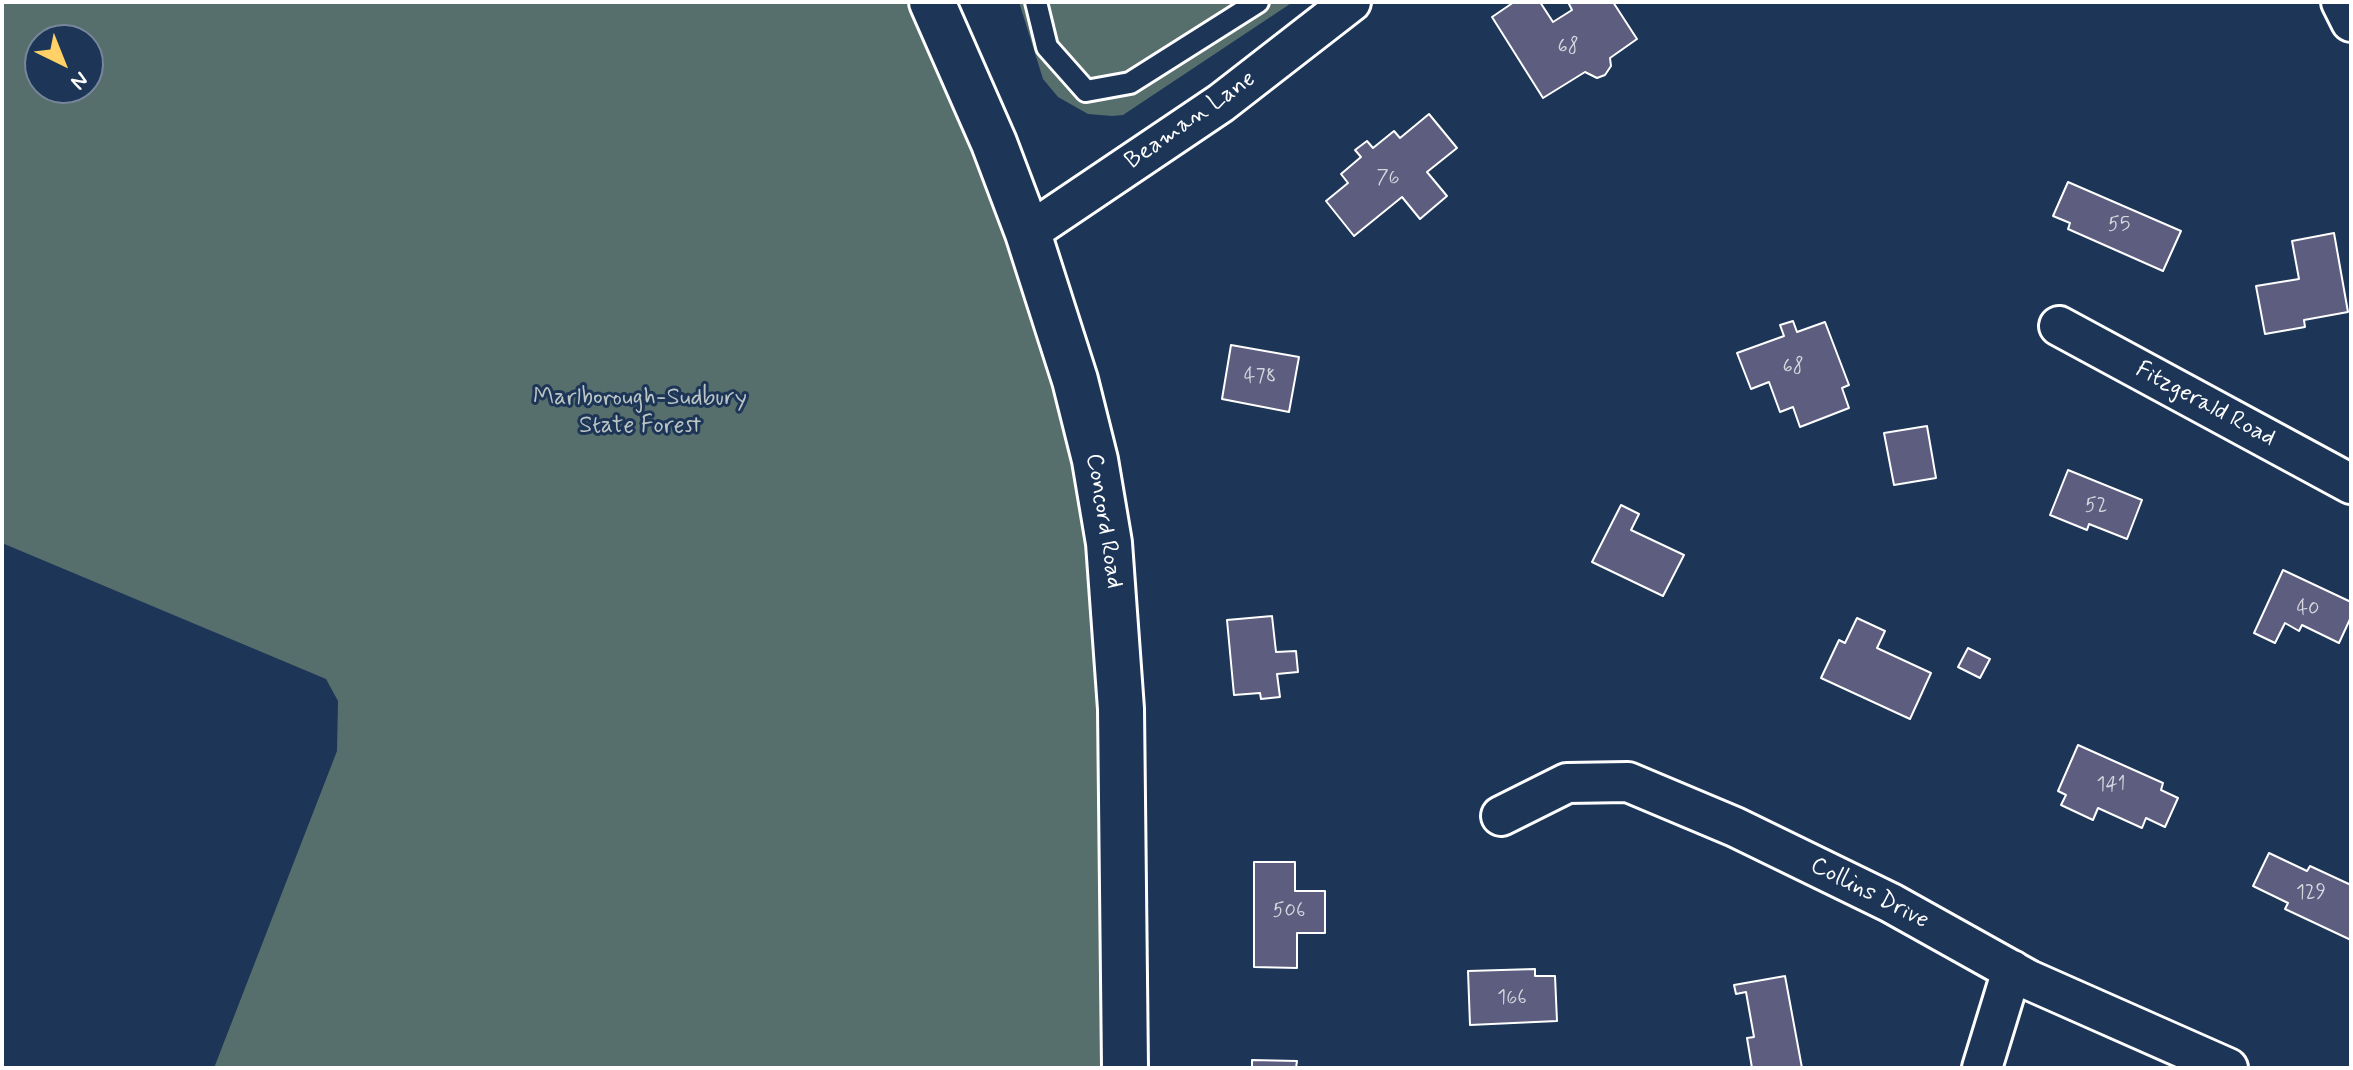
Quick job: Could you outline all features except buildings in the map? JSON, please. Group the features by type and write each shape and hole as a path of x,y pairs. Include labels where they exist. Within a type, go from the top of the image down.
{"street":[{"name":"Concord Road","path":"932,2 994,143 1028,233 1075,380 1095,460 1109,543 1121,709 1125,1068"},
{"name":"Beaman Lane","path":"1028,233 1221,103 1351,2"},
{"path":"2341,2 2351,22"},
{"name":"Fitzgerald Road","path":"2059,326 2351,484"},
{"name":"Collins Drive","path":"1501,816 1567,783 1628,782 1735,827 1891,903 2012,970 2228,1068"},
{"path":"1982,1068 2012,970"}],"lane":[{"path":"1036,2 1047,47 1086,91 1130,83 1258,2"}],"green space":[{"name":"Marlborough-Sudbury State Forest","path":"2,2 921,2 998,194 1100,533 1120,1068 214,1068 337,751 338,701 326,679 2,543"},
{"path":"1019,2 1293,2 1123,115 1112,116 1088,114 1058,97 1043,79"}]}
